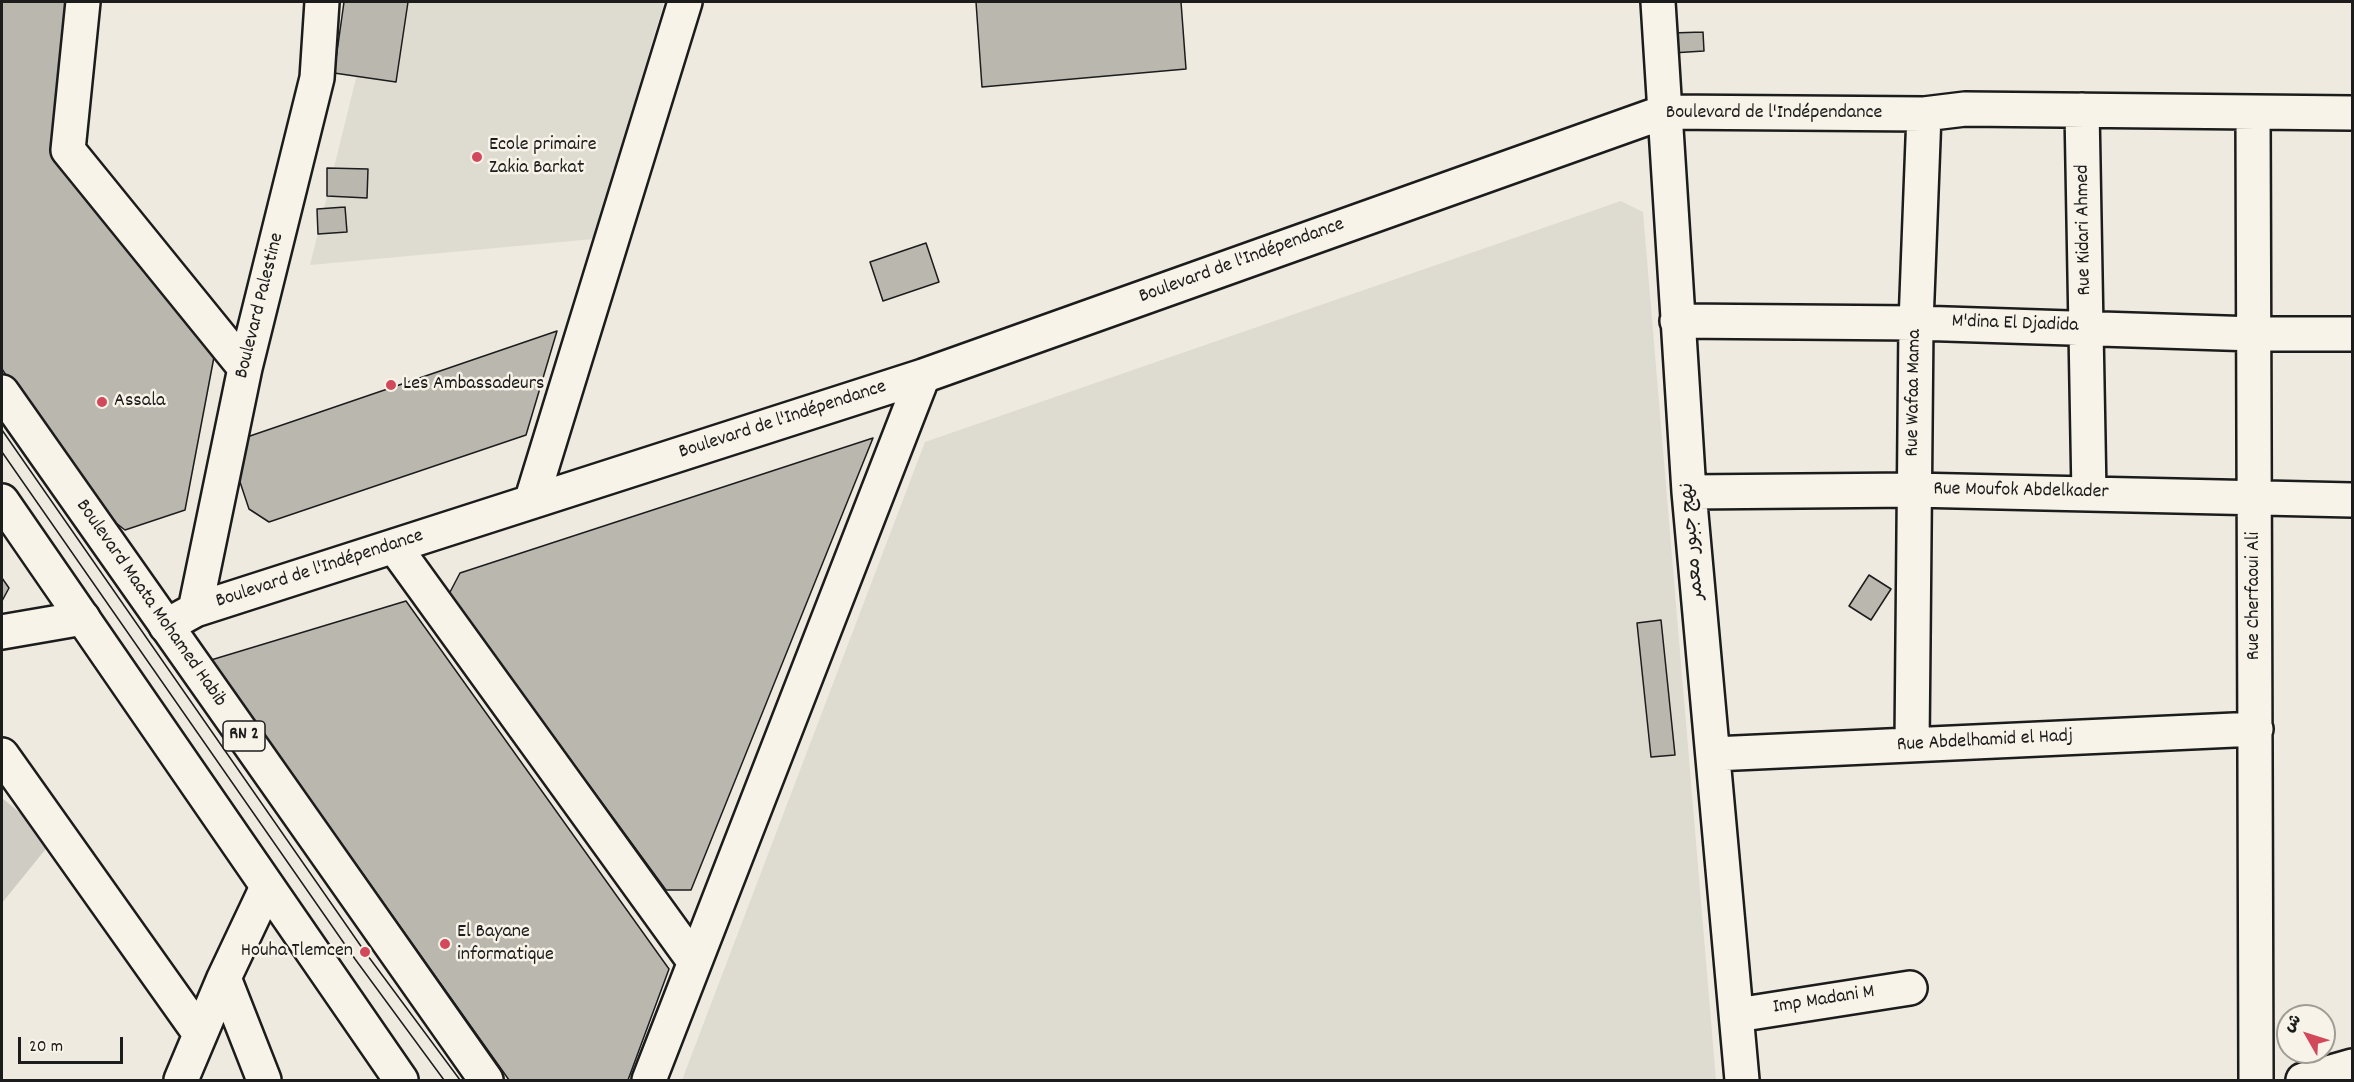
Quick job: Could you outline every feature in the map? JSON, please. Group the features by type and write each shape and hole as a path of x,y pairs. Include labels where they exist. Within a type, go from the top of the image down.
{"street":[{"path":"83,2 68,150 245,368"},
{"name":"Boulevard Palestine","path":"195,610 245,368 317,78 322,2"},
{"path":"531,502 685,2"},
{"name":"نهج جبور معمر","path":"1658,2 1689,492 1742,1080"},
{"name":"Boulevard de l'Indépendance","path":"166,626 195,610 923,376 1664,112 1924,114 1965,109 2352,113"},
{"name":"Rue Kidari Ahmed","path":"2082,110 2088,327 2089,494"},
{"name":"Rue Cherfaoui Ali","path":"2253,112 2256,1080"},
{"name":"Rue Wafaa Mama","path":"1912,746 1916,323 1924,114"},
{"name":"M'dina El Djadida","path":"1677,321 1916,323 2255,334 2352,334"},
{"path":"649,1080 923,376"},
{"name":"Boulevard Maata Mohamed Habib","path":"2,392 486,1080"},
{"name":"Rue Moufok Abdelkader","path":"1689,492 1913,490 2352,500"},
{"path":"2,501 401,1080"},
{"path":"393,546 694,961"},
{"path":"2,632 83,618"},
{"name":"Rue Abdelhamid el Hadj","path":"1714,754 2256,729"},
{"path":"2,755 200,1034"},
{"path":"181,1080 224,978 267,887"},
{"path":"224,978 264,1080"},
{"name":"Imp Madani M","path":"1737,1015 1910,988"},
{"path":"2302,1080 2352,1066"}],"shaded area":[{"name":"Ecole primaire Zakia Barkat","path":"362,2 664,2 594,239 310,265 357,74"},
{"path":"1621,201 1643,212 1716,1080 682,1080 925,442"},
{"path":"2,798 53,840 2,903"}],"building":[{"path":"2,2 70,2 54,157 214,357 185,510 125,530 89,502 2,369"},
{"path":"344,2 408,2 396,82 334,73"},
{"path":"976,2 1181,2 1186,69 982,87"},
{"path":"1703,32 1704,51 1672,53 1671,33"},
{"path":"327,168 368,169 367,198 327,196"},
{"path":"345,207 347,232 318,234 317,209"},
{"path":"926,243 939,282 883,301 870,262"},
{"path":"557,331 526,435 269,522 249,509 238,476 247,437"},
{"path":"873,438 691,890 666,890 449,594 460,573"},
{"path":"1869,575 1891,589 1871,620 1849,606"},
{"path":"2,578 9,588 2,601"},
{"path":"406,601 669,969 628,1080 509,1080 211,660"},
{"path":"1661,620 1675,755 1651,757 1637,623"}],"tram line":[{"path":"2,430 365,952 460,1080"},
{"path":"2,452 355,959 444,1080"}],"place":[{"name":"Ecole primaire Zakia Barkat","path":"477,157"},
{"name":"Les Ambassadeurs","path":"391,385"},
{"name":"Assala","path":"102,402"},
{"name":"El Bayane informatique","path":"445,944"},
{"name":"Houha Tlemcen","path":"365,952"}]}
